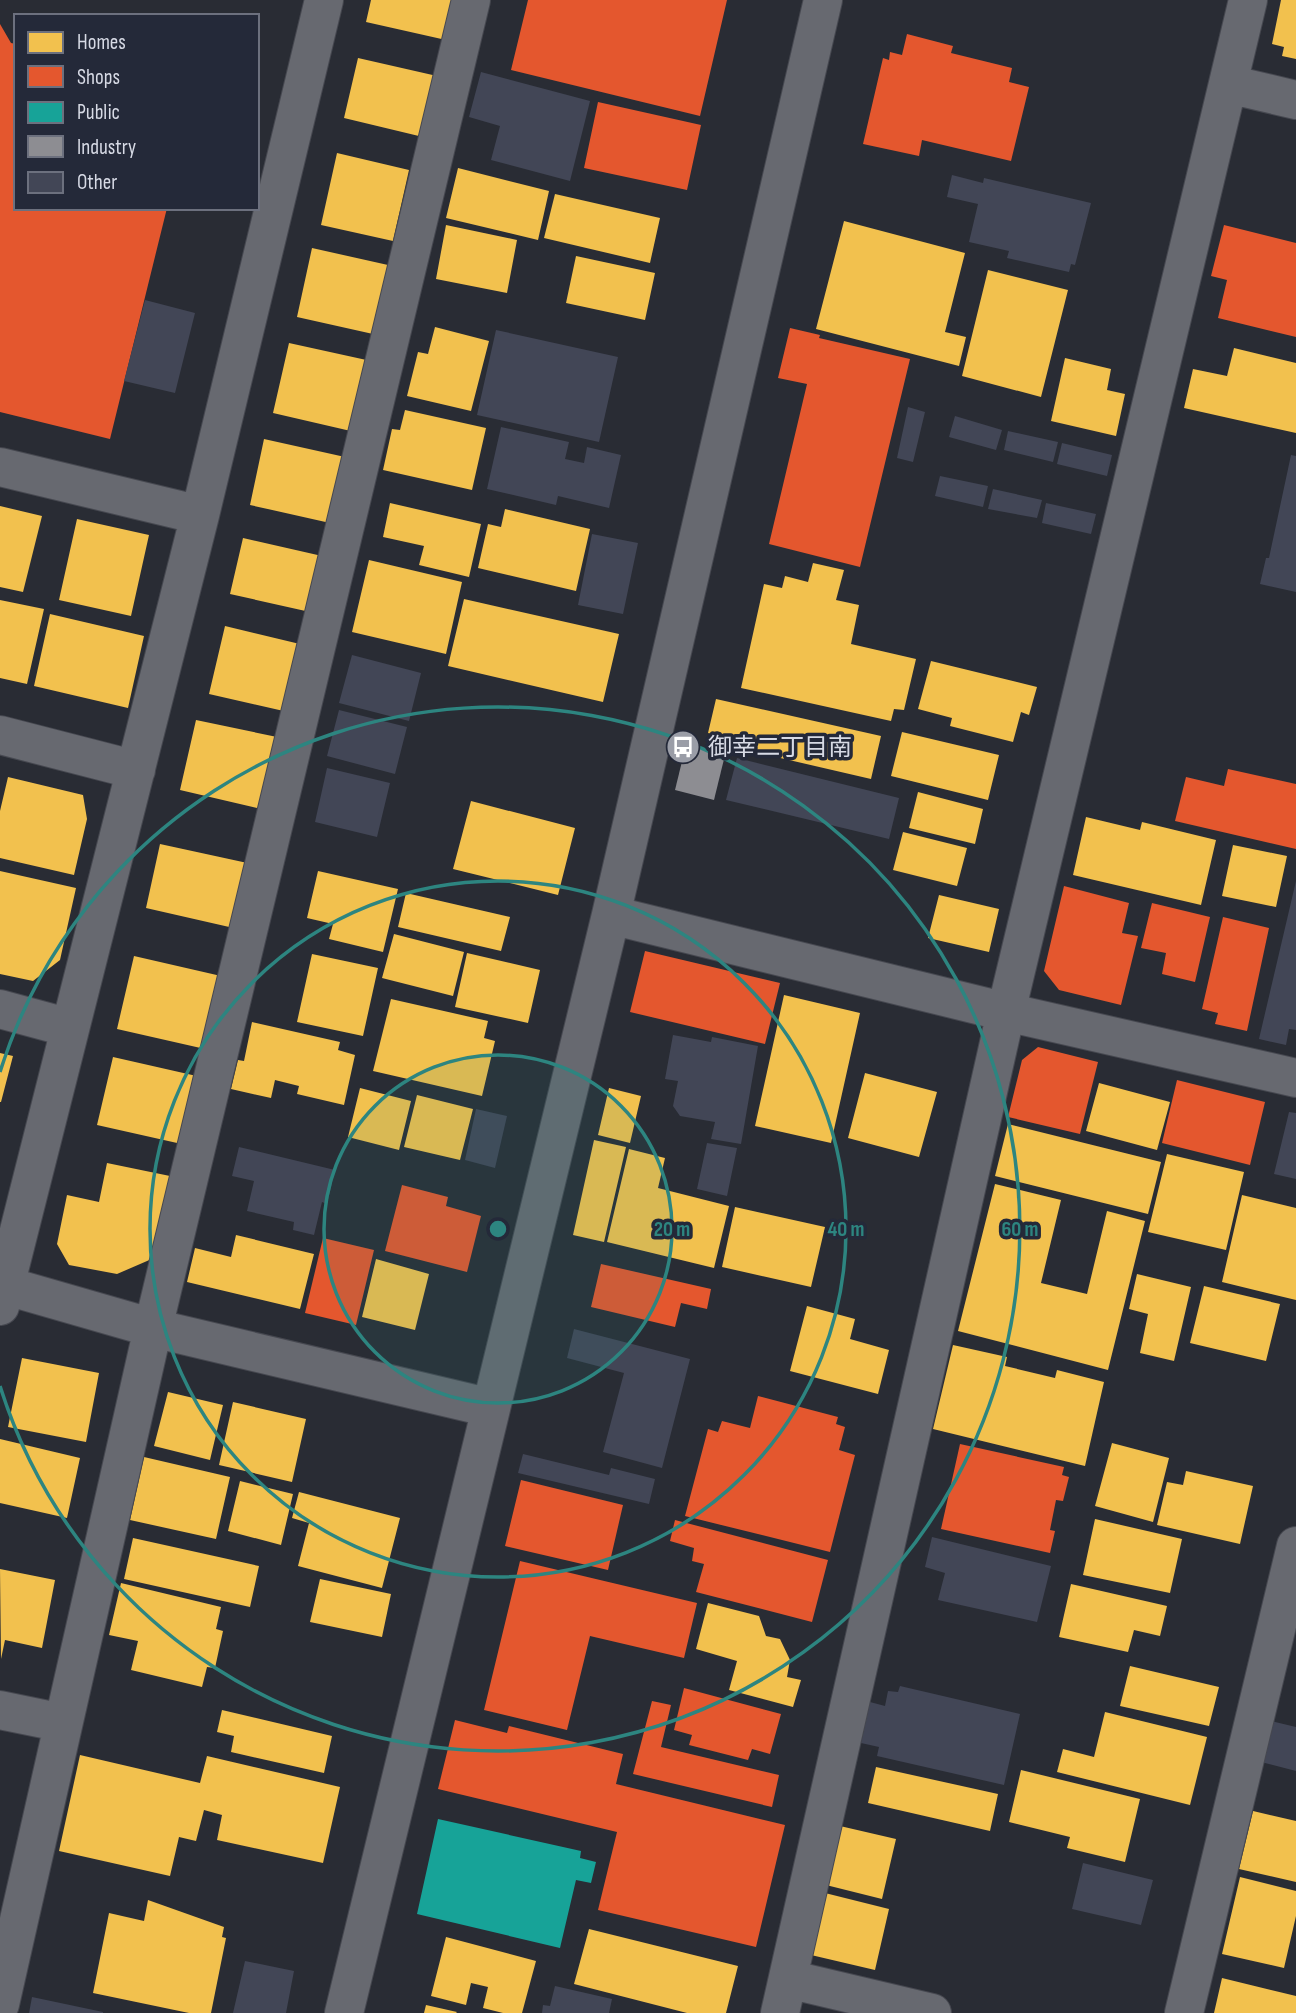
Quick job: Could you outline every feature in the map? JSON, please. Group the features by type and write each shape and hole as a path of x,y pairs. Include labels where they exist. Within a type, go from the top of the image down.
{"street":[{"path":"324,0 200,515 2,1292 491,1408"},
{"path":"0,2004 153,1328 471,0"},
{"path":"344,2013 611,915 823,0"},
{"path":"932,2013 784,1996 1006,1012 1248,0"},
{"path":"1228,84 1296,100"},
{"path":"0,467 200,515"},
{"path":"0,735 136,770"},
{"path":"611,915 1006,1012 1296,1078"},
{"path":"0,1009 71,1028"},
{"path":"1184,2013 1296,1546"},
{"path":"0,1710 63,1723"}],"building: Homes":[{"path":"371,0 455,0 446,40 366,22"},
{"path":"1281,0 1296,0 1296,59 1282,56 1284,47 1272,44"},
{"path":"358,58 437,76 423,137 344,118"},
{"path":"337,153 409,170 393,241 321,225"},
{"path":"458,168 549,191 538,240 446,218"},
{"path":"555,194 660,218 650,263 544,238"},
{"path":"844,221 965,253 945,332 966,337 959,366 816,329"},
{"path":"446,225 517,240 507,293 436,279"},
{"path":"312,248 388,265 373,334 297,317"},
{"path":"576,256 655,273 645,320 566,303"},
{"path":"988,270 1068,290 1041,397 962,376"},
{"path":"435,327 489,341 471,411 407,396 418,352 428,354"},
{"path":"289,343 371,361 355,432 273,413"},
{"path":"1234,348 1296,363 1296,433 1184,408 1193,369 1227,376"},
{"path":"1065,358 1111,369 1107,390 1125,394 1116,436 1051,421"},
{"path":"405,410 486,428 472,490 383,470 392,429 400,430"},
{"path":"264,439 345,457 330,523 250,505"},
{"path":"390,503 481,524 469,577 419,565 424,546 383,537"},
{"path":"0,506 42,516 23,592 0,587"},
{"path":"505,509 590,529 576,591 478,568 488,524 501,527"},
{"path":"77,519 149,535 131,616 59,600"},
{"path":"243,538 322,556 310,612 230,594"},
{"path":"369,560 462,582 446,654 352,632"},
{"path":"813,563 844,570 836,600 859,605 851,644 916,659 904,710 894,709 891,721 741,688 764,584 782,588 785,576 808,582"},
{"path":"464,599 619,634 603,702 448,666"},
{"path":"0,600 44,609 27,684 0,678"},
{"path":"50,614 144,636 128,708 34,686"},
{"path":"225,626 304,645 288,712 209,694"},
{"path":"931,661 1037,687 1029,715 1021,712 1013,742 950,726 952,718 918,709"},
{"path":"716,699 881,736 871,779 733,747 734,739 708,733"},
{"path":"196,720 277,737 261,809 180,790"},
{"path":"902,732 999,755 988,800 891,776"},
{"path":"8,777 83,795 87,819 74,875 0,858 0,811"},
{"path":"918,792 983,809 975,844 909,828"},
{"path":"471,801 575,828 558,895 453,869"},
{"path":"1086,817 1140,830 1142,822 1216,840 1201,905 1073,875"},
{"path":"903,832 967,848 957,886 893,870"},
{"path":"160,844 252,864 238,929 146,908"},
{"path":"1233,845 1287,856 1276,907 1222,896"},
{"path":"0,871 76,888 60,960 33,981 0,974"},
{"path":"318,871 398,889 383,952 329,939 333,924 307,918"},
{"path":"406,893 510,917 501,951 398,927"},
{"path":"939,895 999,909 989,952 928,938"},
{"path":"394,934 464,952 453,996 382,978"},
{"path":"467,953 540,970 528,1023 455,1007"},
{"path":"312,954 378,968 363,1036 297,1022"},
{"path":"134,956 221,976 205,1049 117,1029"},
{"path":"784,995 860,1013 831,1143 755,1126"},
{"path":"391,999 488,1021 484,1038 495,1041 482,1096 373,1071"},
{"path":"252,1022 340,1042 338,1050 355,1055 344,1105 297,1094 299,1086 275,1080 271,1098 231,1089 238,1060 244,1061"},
{"path":"0,1053 13,1056 1,1102 0,1102"},
{"path":"113,1057 201,1077 186,1145 97,1125"},
{"path":"865,1073 937,1092 919,1157 848,1138"},
{"path":"1099,1083 1170,1102 1157,1150 1086,1131"},
{"path":"360,1088 411,1101 399,1150 348,1137"},
{"path":"609,1088 641,1096 630,1143 598,1135"},
{"path":"417,1095 473,1109 460,1160 404,1147"},
{"path":"1008,1124 1161,1162 1148,1214 995,1176"},
{"path":"594,1140 626,1147 604,1242 573,1235"},
{"path":"629,1149 665,1158 658,1188 729,1206 714,1268 607,1242"},
{"path":"1167,1154 1244,1172 1226,1250 1148,1232"},
{"path":"107,1163 170,1176 154,1258 117,1274 69,1265 57,1244 67,1195 99,1202"},
{"path":"995,1184 1061,1200 1041,1283 1087,1294 1107,1211 1145,1221 1108,1370 958,1331"},
{"path":"1242,1195 1296,1208 1296,1300 1222,1282"},
{"path":"735,1207 825,1227 811,1287 722,1267"},
{"path":"236,1235 314,1254 300,1309 187,1282 195,1248 231,1257"},
{"path":"376,1259 429,1274 415,1330 362,1317"},
{"path":"1137,1274 1191,1287 1174,1361 1140,1353 1148,1314 1129,1309"},
{"path":"1204,1286 1280,1304 1266,1361 1190,1343"},
{"path":"807,1306 855,1319 850,1339 889,1350 878,1394 790,1371"},
{"path":"953,1345 1007,1357 1005,1366 1055,1378 1057,1370 1104,1382 1085,1466 933,1429"},
{"path":"22,1358 99,1373 86,1442 8,1427"},
{"path":"168,1392 223,1405 210,1460 154,1446"},
{"path":"233,1402 306,1419 292,1482 219,1465"},
{"path":"0,1439 80,1458 67,1518 0,1503"},
{"path":"1112,1443 1169,1458 1153,1522 1095,1506"},
{"path":"144,1457 230,1477 216,1539 130,1520"},
{"path":"1186,1471 1253,1486 1240,1544 1157,1525 1167,1482 1183,1485"},
{"path":"240,1481 293,1494 281,1545 228,1531"},
{"path":"299,1492 400,1518 382,1588 298,1566 309,1523 292,1518"},
{"path":"1095,1519 1182,1539 1170,1593 1083,1575"},
{"path":"133,1538 259,1566 250,1607 124,1579"},
{"path":"0,1569 55,1580 42,1648 5,1640 1,1659"},
{"path":"320,1579 391,1594 382,1637 310,1622"},
{"path":"121,1583 221,1607 216,1629 223,1631 215,1668 207,1667 202,1687 131,1670 138,1641 109,1635"},
{"path":"1071,1584 1167,1606 1160,1636 1134,1630 1128,1652 1059,1637"},
{"path":"708,1603 759,1616 766,1636 780,1639 790,1660 787,1677 801,1680 793,1707 729,1690 737,1661 696,1649"},
{"path":"1130,1666 1219,1687 1209,1726 1120,1706"},
{"path":"222,1710 332,1736 324,1773 231,1752 234,1736 217,1732"},
{"path":"1105,1712 1207,1737 1190,1805 1057,1772 1063,1749 1094,1757"},
{"path":"80,1755 200,1783 207,1756 340,1787 323,1863 217,1840 222,1815 204,1810 196,1841 179,1837 170,1876 59,1851"},
{"path":"876,1767 998,1794 990,1831 868,1803"},
{"path":"1021,1770 1140,1799 1125,1862 1067,1848 1070,1837 1009,1822"},
{"path":"1253,1811 1296,1821 1296,1882 1239,1869"},
{"path":"840,1826 896,1839 882,1899 826,1885"},
{"path":"1240,1877 1296,1891 1296,1916 1284,1968 1222,1954"},
{"path":"825,1893 889,1909 875,1970 811,1955"},
{"path":"148,1900 224,1927 222,1937 226,1938 211,2013 189,2013 93,1993 109,1913 144,1921"},
{"path":"589,1929 738,1966 726,2013 687,2013 574,1984"},
{"path":"446,1937 536,1961 522,2013 503,2013 483,2008 488,1987 471,1983 466,2005 431,1996"},
{"path":"1222,1978 1296,1996 1296,2013 1214,2013"},
{"path":"426,2005 457,2012 424,2013"}],"building: Shops":[{"path":"528,0 727,0 700,116 511,70"},
{"path":"0,24 14,44 14,210 167,210 110,439 0,412"},
{"path":"907,34 953,46 951,53 1012,68 1009,82 1029,87 1011,161 922,140 919,156 863,144 883,58 889,60 890,52 902,55"},
{"path":"598,102 701,125 687,190 584,168"},
{"path":"1224,225 1296,243 1296,337 1218,318 1227,280 1211,276"},
{"path":"790,328 820,335 819,338 910,359 860,567 769,544 807,384 778,378"},
{"path":"1228,769 1296,784 1296,849 1175,821 1186,777 1224,786"},
{"path":"1064,886 1129,903 1122,933 1138,936 1121,1005 1059,990 1044,971"},
{"path":"1152,903 1210,917 1195,982 1162,974 1166,953 1141,948"},
{"path":"1223,917 1269,928 1247,1031 1215,1024 1218,1013 1202,1009"},
{"path":"645,951 780,983 765,1044 630,1012"},
{"path":"1038,1047 1098,1062 1080,1134 1008,1117 1022,1060"},
{"path":"1177,1080 1265,1102 1250,1165 1162,1143"},
{"path":"402,1185 448,1197 446,1206 481,1216 467,1272 385,1251"},
{"path":"323,1238 374,1250 356,1325 305,1313"},
{"path":"601,1264 711,1289 707,1309 681,1303 675,1327 591,1307"},
{"path":"758,1396 838,1417 836,1424 845,1427 839,1450 855,1455 830,1552 685,1516 708,1429 718,1432 722,1421 750,1428"},
{"path":"960,1444 1064,1467 1062,1475 1069,1477 1063,1501 1056,1500 1050,1530 1055,1531 1050,1553 941,1529"},
{"path":"521,1480 623,1505 608,1570 505,1546"},
{"path":"675,1520 828,1560 812,1622 696,1592 704,1564 692,1561 694,1548 670,1541"},
{"path":"520,1561 697,1603 684,1658 590,1636 567,1730 484,1710"},
{"path":"684,1688 781,1714 770,1754 752,1749 748,1760 689,1745 692,1735 674,1730"},
{"path":"652,1701 671,1705 661,1747 779,1775 772,1807 633,1774"},
{"path":"455,1720 507,1733 509,1726 623,1754 616,1784 785,1825 756,1947 598,1910 617,1832 438,1789"}],"building: Public":[{"path":"438,1819 581,1851 580,1858 596,1862 591,1883 576,1880 560,1948 417,1914"}],"building: Industry":[{"path":"686,745 725,755 714,800 675,790"}],"building: Other":[{"path":"481,72 590,101 570,181 491,160 500,126 469,117"},
{"path":"952,175 983,183 984,178 1091,203 1075,265 1071,264 1069,272 1007,258 1009,251 969,242 978,204 947,197"},
{"path":"145,300 195,313 175,393 124,381"},
{"path":"496,330 618,357 599,442 477,415"},
{"path":"908,407 925,412 913,462 897,458"},
{"path":"955,416 1002,430 996,450 949,437"},
{"path":"501,427 569,442 565,459 584,463 587,447 621,455 609,508 558,496 556,505 487,489"},
{"path":"1008,431 1058,442 1053,462 1004,450"},
{"path":"1062,443 1112,455 1107,476 1057,464"},
{"path":"1291,455 1296,456 1296,592 1260,584 1266,558 1269,558"},
{"path":"940,476 988,486 983,507 935,496"},
{"path":"993,489 1042,500 1037,518 988,509"},
{"path":"1046,503 1096,514 1091,534 1042,523"},
{"path":"592,534 638,543 623,614 578,605"},
{"path":"352,655 421,673 409,721 339,703"},
{"path":"339,710 407,727 395,774 327,756"},
{"path":"737,758 899,798 889,839 726,800"},
{"path":"327,768 390,783 377,837 315,822"},
{"path":"1296,881 1296,1030 1289,1029 1286,1045 1259,1039"},
{"path":"673,1035 711,1042 712,1037 758,1046 741,1144 711,1139 715,1122 680,1116 673,1106 678,1081 665,1079"},
{"path":"476,1109 507,1116 495,1168 465,1160"},
{"path":"1289,1112 1296,1113 1296,1179 1274,1174"},
{"path":"707,1143 737,1148 727,1196 697,1189"},
{"path":"239,1147 335,1170 327,1204 322,1202 314,1235 293,1230 294,1222 247,1211 254,1181 232,1176"},
{"path":"574,1329 690,1359 662,1468 603,1452 624,1373 567,1358"},
{"path":"523,1454 609,1475 611,1468 655,1479 649,1504 518,1473"},
{"path":"932,1537 1051,1566 1037,1622 938,1600 945,1573 925,1567"},
{"path":"900,1686 1020,1714 1004,1785 877,1756 879,1747 861,1743 870,1702 885,1706 888,1691 898,1692"},
{"path":"1271,1721 1296,1727 1296,1771 1261,1762"},
{"path":"1083,1863 1153,1880 1141,1925 1072,1909"},
{"path":"245,1961 294,1971 286,2013 233,2013"},
{"path":"555,1986 612,1999 609,2013 542,2013 543,2005 550,2006"},
{"path":"32,1997 103,2012 103,2013 29,2013"}],"place":[{"name":"御幸二丁目南","path":"683,747"}]}
